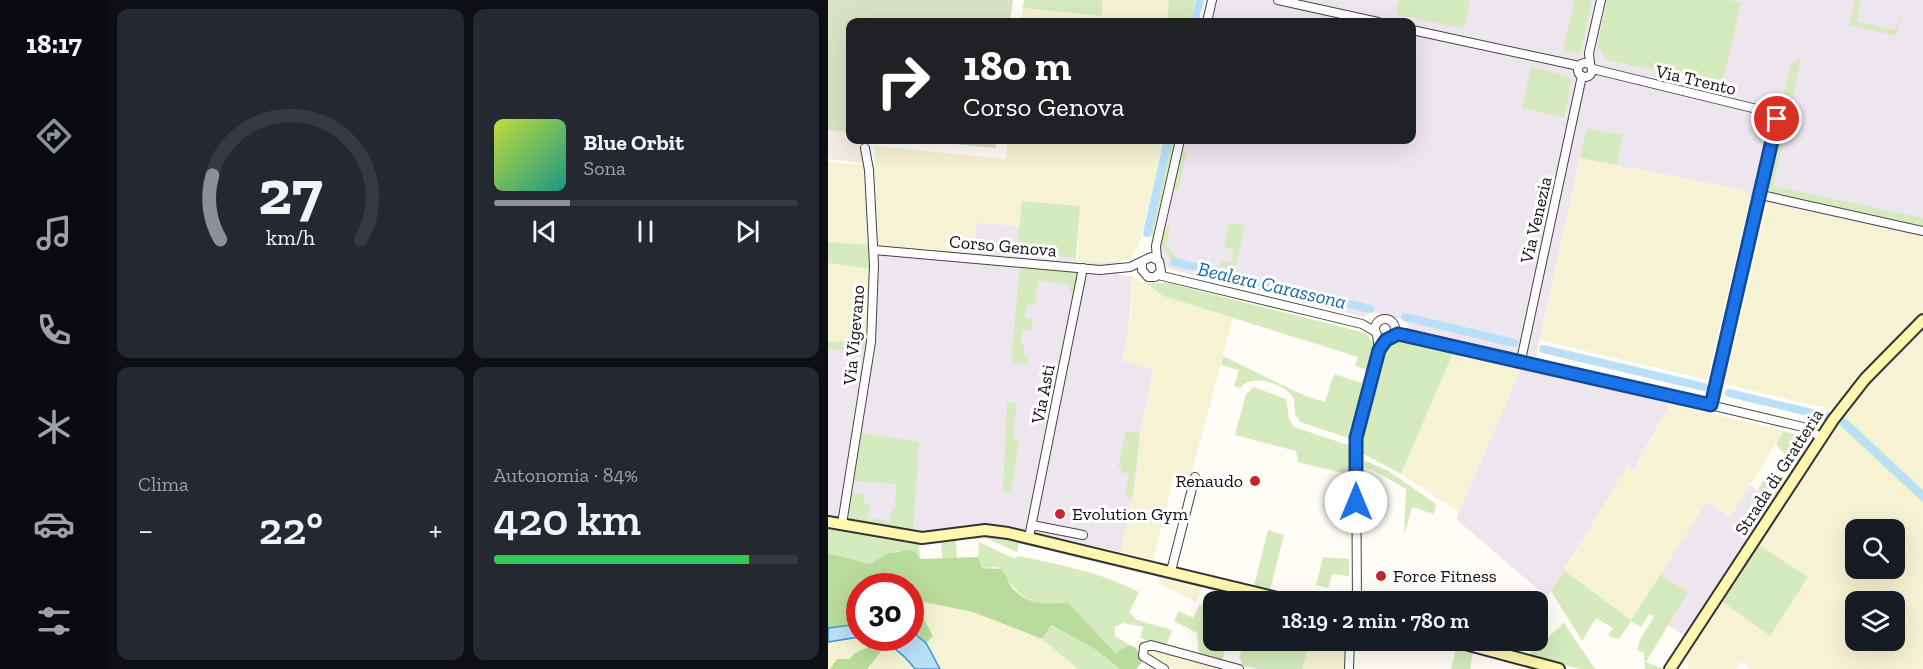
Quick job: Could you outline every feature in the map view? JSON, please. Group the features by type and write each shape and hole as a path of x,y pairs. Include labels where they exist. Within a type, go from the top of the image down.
{"main road":[{"name":"Strada di Gratteria","path":"1670,669 1821,437 1865,379 1923,320"},
{"path":"828,522 922,538 985,530 1029,537 1250,591"},
{"path":"1491,651 1559,669"},
{"name":"Strada di Gratteria","path":"1678,669 1680,655"}],"street":[{"path":"1208,18 1212,0"},
{"path":"1278,0 1360,18"},
{"path":"1587,70 1601,0"},
{"name":"Via Trento","path":"1416,31 1772,113 1777,124 1711,405"},
{"name":"Via Venezia","path":"1521,360 1581,86 1587,70"},
{"path":"1179,144 1153,258 1160,272 1171,277 1362,324 1376,334 1391,337 1406,333"},
{"name":"Via Vigevano","path":"842,524 870,357 874,250 865,148"},
{"path":"1761,195 1923,231"},
{"name":"Corso Genova","path":"874,250 1083,268 1130,267 1153,258"},
{"path":"1142,264 1143,274"},
{"name":"Corso Genova","path":"1130,267 1151,278 1160,272"},
{"name":"Via Asti","path":"1029,537 1083,268"},
{"path":"1362,324 1388,319 1406,333 1803,427 1821,437"},
{"path":"1358,591 1356,438 1379,350 1376,334 1379,321"},
{"path":"1379,350 1391,337 1395,326"},
{"path":"1171,571 1196,477"},
{"path":"1032,525 1083,535"},
{"path":"1164,669 1143,656 1144,646 1151,645 1239,669"},
{"path":"1349,669 1350,651"}],"shaded area":[{"path":"1102,0 1169,0 1167,18 1022,18 1023,8 1102,16"},
{"path":"1206,0 1923,0 1923,237 1750,199 1747,191 1580,158 1533,370 1670,404 1634,469 1628,466 1548,595 1548,591 1540,591 1456,519 1521,368 1405,342 1409,325 1402,319 1371,312 1364,317 1169,269 1150,248 1174,144 1416,144 1416,18 1202,18"},
{"path":"828,130 846,132 846,144 865,144 863,163 828,159"},
{"path":"1007,144 1163,144 1139,245 1131,258 1119,262 1077,263 1080,206 1022,201 1020,226 976,223 973,253 877,246 872,166 875,166 875,146 1005,159"},
{"path":"1580,158 1747,191 1750,199 1707,380 1540,340"},
{"path":"828,162 864,165 870,245 828,242"},
{"path":"1768,203 1923,237 1923,314 1868,369 1834,410 1725,384"},
{"path":"976,222 1020,226 1018,253 1076,258 1077,262 1119,262 1118,275 1132,276 1129,327 1154,368 1140,434 1137,475 1121,552 1001,526 979,525 916,533 828,517 828,342 866,340 870,245 973,253"},
{"path":"828,263 870,269 866,340 828,342"},
{"path":"1132,276 1163,296 1233,318 1190,480 1174,476 1153,560 1121,552 1137,475 1140,434 1154,369 1122,361 1131,312"},
{"path":"1923,325 1923,490 1842,414"},
{"path":"1453,353 1521,368 1459,512 1401,474"},
{"path":"1670,404 1784,431 1730,517 1706,503 1631,620 1564,570 1628,466 1635,468"},
{"path":"1836,422 1923,503 1923,669 1750,669 1742,662 1735,669 1688,669 1686,653 1720,600 1770,635 1756,543"},
{"path":"1750,485 1773,500 1686,636 1667,625 1687,592 1660,575 1706,502 1730,517"},
{"path":"1162,575 1203,586 1196,602 1158,583"},
{"path":"924,602 973,612 1042,639 1078,669 940,669 926,643 933,635 924,618"},
{"path":"846,639 846,651 900,651 915,669 828,669 828,642"},
{"path":"1149,650 1221,669 1171,669 1151,659 1147,653"},
{"path":"1307,651 1347,651 1346,669 1302,669"}],"green space":[{"path":"828,0 1013,0 1011,18 846,18 846,132 828,130"},
{"path":"1024,0 1102,0 1102,16 1023,8"},
{"path":"1169,0 1195,0 1191,18 1167,18"},
{"path":"1399,0 1470,0 1464,29 1396,14"},
{"path":"1574,0 1592,0 1580,54 1563,51"},
{"path":"1607,0 1729,0 1741,3 1722,85 1607,60 1597,46"},
{"path":"1855,0 1861,0 1857,21 1895,30 1905,0 1896,36 1849,25"},
{"path":"1801,58 1792,101 1783,98 1791,63"},
{"path":"1531,67 1565,75 1572,80 1564,118 1522,108"},
{"path":"1782,115 1788,116 1773,186 1923,218 1923,226 1764,191"},
{"path":"1587,128 1623,135 1617,165 1580,158"},
{"path":"955,144 996,144 996,148"},
{"path":"1170,144 1174,144 1152,239 1150,233"},
{"path":"1182,152 1187,153 1178,190 1173,189"},
{"path":"1022,201 1080,206 1076,258 1017,253"},
{"path":"1229,222 1245,226 1235,270 1220,266 1221,261 1231,263 1234,250 1224,247"},
{"path":"1164,227 1170,228 1166,244 1177,258 1171,260 1161,246"},
{"path":"828,242 870,245 870,269 828,263"},
{"path":"1020,266 1077,272 1073,293 1069,292 1070,285 1038,280 1035,305 1027,305 1025,318 1033,320 1031,330 1023,330 1020,344 1025,344 1023,355 1029,356 1027,364 1011,362"},
{"path":"1145,283 1168,283 1366,333 1375,346 1370,371 1355,366 1358,357 1163,296"},
{"path":"866,340 865,349 828,350 828,342"},
{"path":"1393,342 1405,342 1453,353 1401,474 1362,453 1369,393 1379,362 1385,350"},
{"path":"1223,356 1303,395 1325,402 1334,374 1365,384 1351,439 1300,422 1295,414 1294,399 1277,385 1260,380 1245,383 1240,388 1234,386 1239,370 1221,365"},
{"path":"1254,387 1286,399 1289,419 1294,427 1351,448 1351,525 1343,525 1343,473 1298,462 1296,451 1235,435 1246,394"},
{"path":"1007,402 1017,404 1013,439 1019,440 1011,493 1003,491"},
{"path":"1842,414 1923,490 1923,503 1836,422"},
{"path":"1126,431 1140,434 1132,498 1125,497 1129,474 1121,472 1122,468 1118,467"},
{"path":"1784,431 1799,436 1806,445 1796,467 1776,444"},
{"path":"862,433 919,442 913,532 851,522 848,515 852,493 863,494 864,503 870,504 868,518 890,521 892,508 895,508 896,484 854,481"},
{"path":"1363,460 1387,470 1436,504 1434,514 1412,507 1404,536 1406,489 1371,469 1365,468"},
{"path":"1771,469 1787,480 1773,500 1758,489"},
{"path":"828,527 919,544 920,559 897,551 870,564 828,553"},
{"path":"1268,530 1284,535 1270,590 1254,586"},
{"path":"981,536 1019,541 1017,552"},
{"path":"956,540 957,558 942,558 941,542"},
{"path":"979,542 1015,559 1018,556 1080,570 1110,579 1139,592 1129,612 1137,620 1172,630 1166,646 1140,638 1143,627 1123,623 1115,627 1115,636 1130,645 1119,650 1117,656 1055,603 1045,605 1029,600 1015,589 997,567 982,568 978,557"},
{"path":"1756,543 1808,577 1770,636 1720,600"},
{"path":"907,550 915,552 920,559 978,557 982,568 1001,569 1012,588 1027,600 1039,603 1068,603 1117,655 1119,650 1130,645 1136,648 1143,661 1136,669 1120,669 1096,650 1051,625 1042,639 973,612 924,602 924,573 846,573 846,626 828,628 828,553 870,564 886,554"},
{"path":"1323,557 1349,559 1349,576 1332,574 1328,588 1316,585"},
{"path":"1564,570 1631,620 1660,575 1688,592 1646,662 1663,669 1645,669 1644,652 1637,651 1640,639 1654,617 1649,614 1641,627 1631,621 1619,639 1608,636 1613,628 1596,618 1582,641 1551,591"},
{"path":"1200,604 1203,605 1203,651 1224,651 1222,662 1199,656 1197,633 1174,621 1179,611 1193,618"},
{"path":"924,619 933,636 926,643 924,641"},
{"path":"1564,623 1595,669 1580,669 1528,655 1532,651 1548,651 1548,637"},
{"path":"1050,625 1096,650 1120,669 1078,669 1042,639"},
{"path":"860,651 881,651 867,669 830,669 837,659 850,659"},
{"path":"1241,651 1307,651 1302,669 1257,669 1243,666 1239,657"},
{"path":"1455,651 1473,653 1470,669 1451,669"}],"water":[{"path":"846,626 846,639 828,642 828,628"},
{"path":"924,641 940,669 915,669 897,651 924,651"}],"waterway":[{"name":"Bealera Carassona","path":"1195,18 1200,0"},
{"name":"Bealera Carassona","path":"1147,233 1167,144"},
{"name":"Bealera Carassona","path":"1174,262 1370,309"},
{"name":"Bealera Carassona","path":"1405,317 1514,343"},
{"name":"Bealera Carassona","path":"1543,349 1704,387"},
{"name":"Bealera Carassona","path":"1729,393 1829,417"},
{"name":"Bealera Carassona","path":"1841,420 1923,496"}],"place":[{"name":"Renaudo","path":"1255,481"},
{"name":"Evolution Gym","path":"1060,514"},
{"name":"Force Fitness","path":"1381,576"}],"route":[{"path":"1356,502 1358,425 1379,350 1383,343 1393,335 1406,333 1711,405 1777,119"}]}
